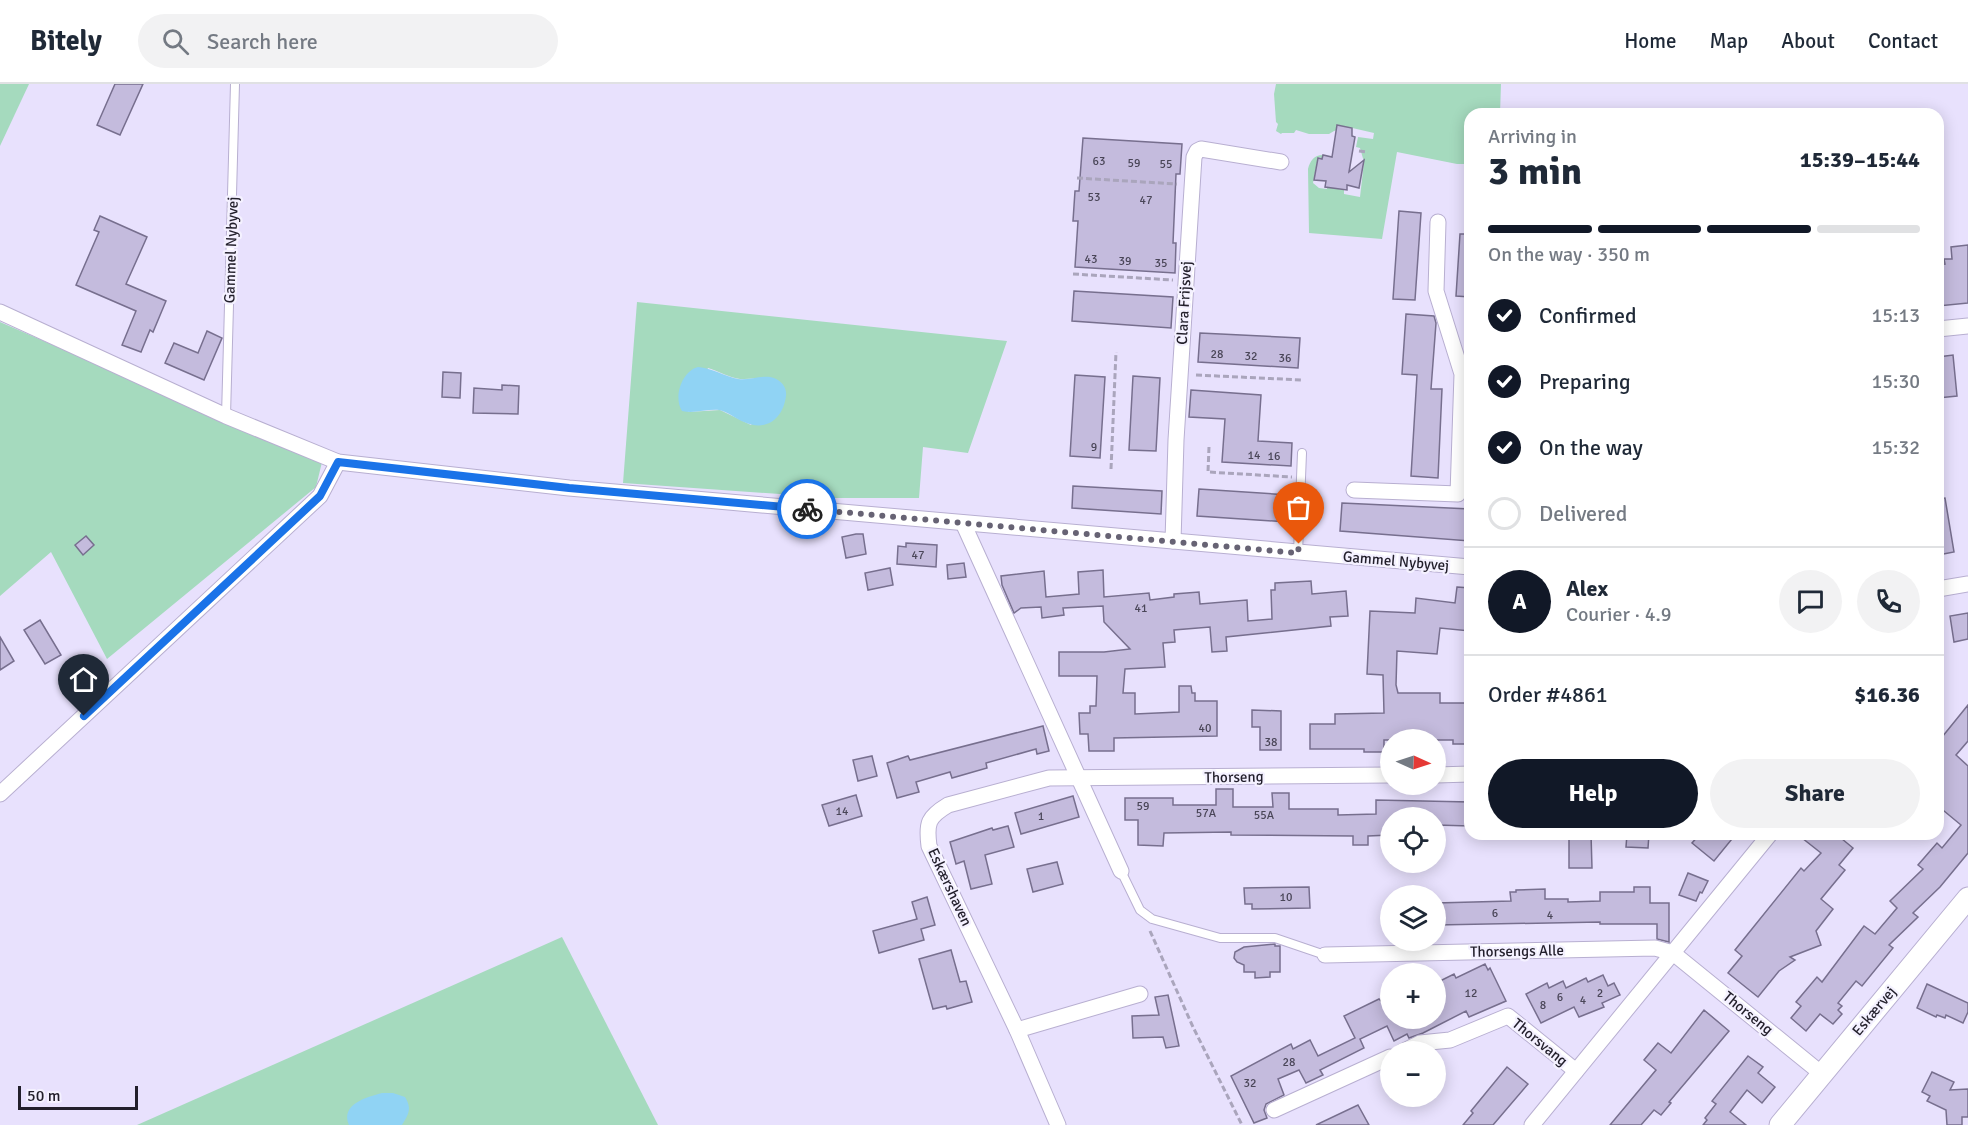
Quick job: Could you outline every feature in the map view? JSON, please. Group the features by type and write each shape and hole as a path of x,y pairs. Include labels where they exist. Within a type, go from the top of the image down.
{"street":[{"name":"Clara Frijsvej","path":"1173,541 1176,440 1194,157 1201,149 1281,162"},
{"path":"1438,222 1436,291 1462,374 1464,431"},
{"name":"Gammel Nybyvej","path":"0,312 226,416 338,462 558,487 1464,567"},
{"path":"1944,328 1968,326"},
{"path":"0,794 320,496 338,462"},
{"path":"1353,489 1458,494 1464,465"},
{"path":"963,523 1121,871"},
{"path":"1944,589 1968,584"},
{"path":"1446,775 1464,774"},
{"name":"Thorseng","path":"1078,778 1380,775"},
{"name":"Eskærshaven","path":"1058,1125 1017,1030 930,846 926,828 934,814 948,805 1049,777 1078,778"},
{"path":"1532,1125 1765,840"},
{"name":"Eskærvej","path":"1780,1125 1968,898"},
{"name":"Thorsengs Alle","path":"1324,955 1655,948 1673,952"},
{"name":"Thorseng","path":"1673,952 1822,1074"},
{"path":"1017,1030 1140,994"},
{"name":"Thorsvang","path":"1440,1041 1450,1040 1508,1016 1576,1071"},
{"path":"1274,1110 1380,1062"}],"lane":[{"name":"Gammel Nybyvej","path":"226,416 235,84"},
{"path":"1298,553 1302,453"},
{"path":"1121,871 1140,910 1146,916 1220,938 1275,938 1324,955"}],"path":[{"path":"1359,151 1368,152"},
{"path":"1077,178 1192,184"},
{"path":"1073,274 1185,281"},
{"path":"1111,469 1116,352"},
{"path":"1180,374 1302,380"},
{"path":"1209,447 1208,472 1300,477"},
{"path":"1146,916 1147,923 1193,1027 1242,1125"}],"green space":[{"path":"0,84 29,84 0,146"},
{"path":"1276,84 1501,84 1500,108 1464,108 1464,164 1397,152 1382,239 1309,233 1308,169 1311,161 1317,156 1323,155 1322,158 1318,157 1313,183 1319,188 1344,190 1344,194 1360,197 1364,162 1360,148 1356,147 1358,137 1373,139 1374,133 1348,127 1329,134 1309,134 1296,130 1294,133 1281,134 1276,131 1278,124 1274,94"},
{"path":"637,302 1007,341 968,453 923,447 919,498 836,498 623,483","holes":["708,368 736,378 767,378 782,384 751,425 720,410 688,412"]},
{"path":"0,322 322,462 316,487 107,659 51,552 0,596"},
{"path":"562,937 658,1125 137,1125"}],"water":[{"path":"698,367 738,379 770,377 777,379 786,390 781,411 777,417 766,424 752,425 719,410 682,411 678,399 681,385 687,374"},
{"path":"382,1093 393,1093 405,1097 409,1111 402,1125 349,1125 348,1112 356,1103"}],"building":[{"path":"115,84 143,84 120,135 97,125"},
{"path":"1337,125 1352,128 1352,136 1355,137 1349,172 1364,160 1359,188 1347,185 1347,190 1325,187 1326,181 1314,180 1318,158 1322,159 1323,155 1332,157"},
{"path":"1083,138 1182,144 1180,174 1176,174 1173,243 1176,243 1175,273 1075,267 1078,221 1073,221 1075,191 1079,191"},
{"path":"1399,211 1421,213 1415,300 1393,299"},
{"path":"100,216 147,237 126,284 166,301 153,332 150,330 141,352 122,345 136,311 76,285 99,232 94,230"},
{"path":"1460,234 1464,234 1464,297 1456,296"},
{"path":"1968,245 1968,303 1944,305 1944,259 1952,259 1951,247"},
{"path":"1074,291 1173,297 1171,328 1072,321"},
{"path":"1406,314 1434,316 1436,323 1431,389 1442,389 1438,478 1411,476 1417,375 1402,374"},
{"path":"207,331 222,338 204,380 165,363 174,343 198,353"},
{"path":"1200,333 1300,338 1298,368 1198,362"},
{"path":"1953,355 1957,396 1944,397 1944,356"},
{"path":"443,372 461,373 460,398 442,397"},
{"path":"1075,375 1105,377 1100,458 1070,456"},
{"path":"1133,376 1160,378 1156,451 1129,450"},
{"path":"502,385 519,386 518,414 473,413 474,388 502,390"},
{"path":"1191,390 1261,395 1258,441 1292,443 1291,466 1222,462 1225,419 1189,417"},
{"path":"1073,486 1162,491 1161,514 1072,508"},
{"path":"1199,489 1289,495 1288,522 1197,516"},
{"path":"1944,498 1954,552 1944,554"},
{"path":"1342,503 1464,509 1464,541 1340,531"},
{"path":"863,534 866,554 846,558 842,537"},
{"path":"86,536 94,545 83,555 75,545"},
{"path":"906,543 937,545 936,567 897,564 898,546 906,547"},
{"path":"964,563 966,577 948,579 947,565"},
{"path":"890,568 893,585 868,590 865,573"},
{"path":"1103,570 1104,597 1149,593 1150,600 1174,597 1174,594 1199,592 1200,604 1247,600 1248,621 1272,619 1271,590 1275,590 1275,583 1311,581 1312,594 1346,591 1348,616 1330,617 1331,626 1226,637 1227,651 1212,652 1210,627 1174,630 1175,642 1163,643 1165,667 1125,669 1123,693 1135,693 1135,714 1179,712 1179,686 1191,686 1192,693 1195,693 1195,701 1217,701 1217,736 1114,738 1114,751 1089,751 1088,734 1080,734 1079,713 1090,713 1090,706 1096,706 1097,676 1059,676 1059,652 1104,652 1130,649 1104,622 1103,606 1063,608 1064,615 1042,618 1041,607 1021,608 1014,613 1002,585 1001,576 1044,571 1046,597 1079,594 1078,572"},
{"path":"1457,587 1464,588 1464,630 1440,628 1437,654 1397,651 1396,685 1398,693 1440,693 1440,703 1464,703 1464,744 1453,744 1453,740 1446,740 1446,729 1380,729 1380,752 1364,752 1364,749 1310,749 1310,724 1335,724 1335,714 1384,713 1383,675 1367,674 1370,611 1415,613 1416,598 1455,603"},
{"path":"1968,613 1968,639 1954,642 1950,616"},
{"path":"40,620 61,655 45,664 24,630"},
{"path":"0,637 14,661 0,670"},
{"path":"1968,705 1968,741 1956,755 1968,766 1968,853 1940,887 1913,913 1918,917 1889,945 1893,948 1862,986 1856,981 1838,1003 1842,1006 1838,1010 1842,1014 1833,1024 1820,1014 1806,1031 1791,1018 1801,1006 1796,1002 1817,977 1822,982 1864,926 1875,934 1897,908 1890,901 1923,869 1918,865 1937,843 1942,848 1961,825 1944,811 1944,735"},
{"path":"1252,710 1281,711 1281,750 1260,750 1260,727 1252,727"},
{"path":"1043,726 1049,751 1037,754 1036,749 986,763 987,768 952,778 950,772 916,782 919,792 897,798 887,763 908,756 910,760"},
{"path":"872,756 877,776 858,781 853,760"},
{"path":"1216,789 1233,789 1233,807 1273,807 1272,793 1289,793 1289,809 1338,809 1338,815 1376,814 1376,800 1464,802 1464,826 1446,825 1446,807 1380,807 1380,835 1368,836 1368,845 1353,845 1353,836 1231,835 1231,832 1164,833 1163,846 1138,845 1138,820 1125,820 1125,798 1173,798 1173,805 1216,805"},
{"path":"856,795 862,816 829,826 822,805"},
{"path":"1073,796 1079,817 1021,834 1015,813"},
{"path":"1008,826 1014,847 985,855 992,884 971,889 964,861 956,864 950,842 992,828 993,830"},
{"path":"1569,840 1591,840 1592,868 1569,868"},
{"path":"1627,840 1649,840 1648,848 1626,847"},
{"path":"1695,840 1731,840 1714,861 1692,843"},
{"path":"1805,840 1843,840 1853,848 1839,865 1845,870 1821,899 1833,909 1816,931 1821,945 1790,957 1795,960 1779,971 1758,997 1728,973 1742,956 1735,950 1801,868 1804,871 1821,853"},
{"path":"1057,862 1063,884 1033,892 1027,869"},
{"path":"1688,873 1708,881 1696,901 1679,895"},
{"path":"1309,887 1310,908 1252,909 1252,904 1245,904 1244,888"},
{"path":"1634,887 1650,887 1650,903 1669,903 1669,942 1657,939 1657,924 1600,924 1600,922 1446,925 1446,903 1511,901 1510,892 1516,892 1516,890 1545,889 1545,899 1568,899 1568,902 1600,901 1600,892 1634,892"},
{"path":"927,897 935,925 921,929 924,940 879,953 873,931 917,919 912,902"},
{"path":"1275,944 1275,946 1280,946 1280,972 1270,972 1270,977 1255,978 1255,972 1244,972 1244,965 1234,958 1235,952 1244,947"},
{"path":"951,950 960,982 966,981 972,1002 947,1009 946,1006 933,1009 919,959"},
{"path":"1485,964 1488,970 1490,968 1506,1001 1469,1017 1466,1011 1446,1021 1446,978 1454,974 1456,978"},
{"path":"1603,975 1608,986 1614,983 1620,995 1602,1003 1604,1007 1579,1017 1574,1007 1541,1023 1526,994 1547,983 1549,988 1563,981 1566,988 1586,978 1588,982"},
{"path":"1927,984 1968,1003 1968,1012 1963,1023 1946,1015 1945,1018 1937,1015 1936,1017 1917,1008"},
{"path":"1168,995 1179,1046 1166,1048 1163,1037 1133,1038 1132,1016 1159,1015 1155,997"},
{"path":"1379,999 1381,1029 1360,1039 1364,1048 1320,1070 1323,1075 1306,1083 1299,1070 1278,1079 1284,1095 1266,1104 1264,1110 1267,1118 1254,1123 1231,1076 1291,1044 1293,1049 1310,1040 1318,1056 1355,1038 1344,1016"},
{"path":"1704,1010 1729,1031 1669,1102 1671,1103 1661,1115 1654,1110 1641,1125 1610,1125 1656,1070 1644,1060 1658,1043 1671,1053"},
{"path":"1388,1029 1431,1029 1409,1038 1407,1034 1394,1041"},
{"path":"1748,1056 1763,1067 1758,1073 1775,1087 1762,1103 1747,1090 1730,1112 1746,1125 1703,1125 1707,1120 1705,1118 1716,1104 1712,1101"},
{"path":"1507,1067 1528,1084 1493,1125 1463,1125 1473,1113 1471,1111"},
{"path":"1932,1072 1954,1082 1950,1090 1968,1089 1968,1117 1962,1117 1962,1125 1947,1125 1946,1110 1927,1101 1930,1096 1922,1092"},
{"path":"1358,1105 1369,1125 1316,1125"}],"way so far":[{"path":"807,509 1298,553 1299,544"}],"route":[{"path":"84,716 320,496 338,462 569,488 807,509"}]}
